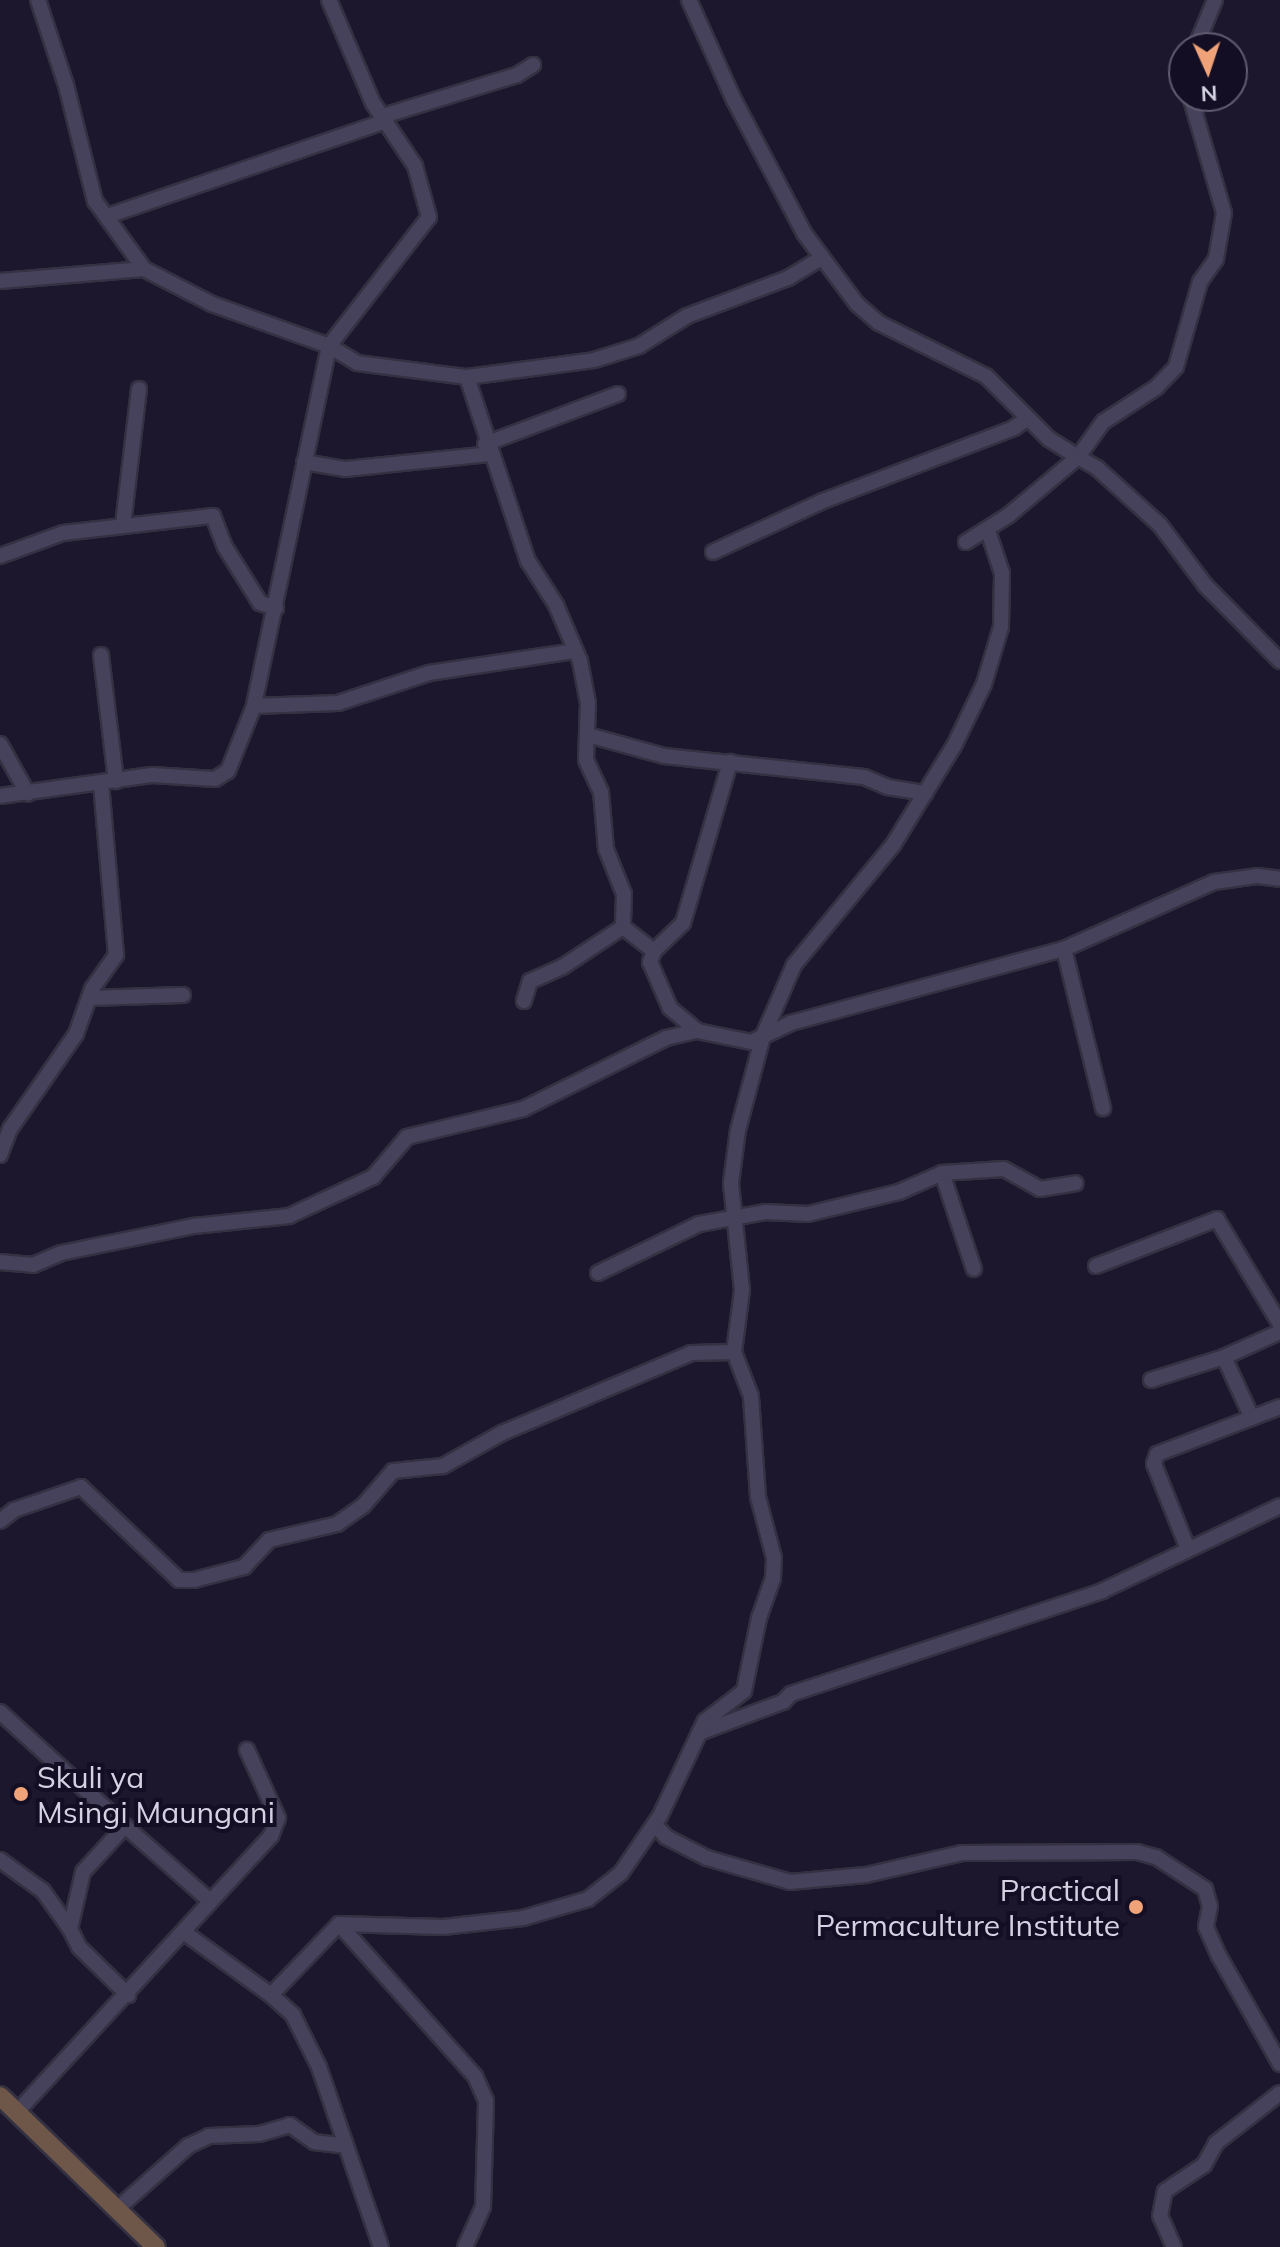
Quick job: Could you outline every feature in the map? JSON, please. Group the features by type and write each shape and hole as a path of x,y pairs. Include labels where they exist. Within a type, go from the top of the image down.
{"main road":[{"path":"0,2096 156,2247"}],"street":[{"path":"38,0 66,85 95,201 144,269 212,304 329,346 357,363 467,377 556,368 639,346 687,316 788,278 821,258"},
{"path":"0,796 164,774 215,779 228,771 254,706 329,346 429,217 415,166 384,119 329,0"},
{"path":"689,0 734,100 821,258 879,323 986,376 1028,418 1097,468 1160,525 1205,585 1280,661"},
{"path":"1202,32 1215,0"},
{"path":"107,216 507,78 533,65"},
{"path":"966,542 988,531 1078,457 1103,422 1157,387 1176,367 1191,305 1216,259 1224,213 1195,112"},
{"path":"0,281 144,269"},
{"path":"467,377 487,449 528,561 556,605 575,651 588,703 586,760 601,792 606,849 624,894 623,927"},
{"path":"123,525 139,389"},
{"path":"304,462 345,469 487,449 618,394"},
{"path":"713,552 823,501 1014,428 1028,418"},
{"path":"0,556 63,533 213,516 225,547 260,603 276,608"},
{"path":"271,1995 339,1924 443,1927 523,1918 588,1899 621,1873 655,1825 699,1733 718,1709 744,1691 759,1618 773,1578 774,1558 758,1497 751,1396 734,1352 742,1290 731,1183 738,1130 763,1036 794,965 855,888 876,870 926,793 984,684 1001,627 1002,573 988,531"},
{"path":"254,706 338,703 429,673 575,651"},
{"path":"0,1155 10,1129 76,1034 89,998 116,955 101,655"},
{"path":"588,735 629,750 864,777 887,787 926,793"},
{"path":"0,744 28,794"},
{"path":"697,1031 670,1008 650,962 654,951 683,923 694,902 730,762"},
{"path":"0,1262 33,1265 61,1253 194,1226 289,1216 373,1177 407,1137 523,1109 666,1038 697,1031 738,1041 763,1036 791,1023 1064,949 1214,882 1280,879"},
{"path":"623,927 654,951"},
{"path":"524,1001 530,981 562,967 623,927"},
{"path":"1064,949 1103,1108"},
{"path":"89,998 183,995"},
{"path":"598,1273 631,1260 667,1236 735,1215 808,1214 899,1192 942,1173 1004,1169 1040,1189 1076,1183"},
{"path":"942,1173 974,1269"},
{"path":"1096,1266 1217,1219 1280,1324"},
{"path":"1151,1380 1224,1357 1280,1332"},
{"path":"0,1521 14,1510 81,1487 179,1580 194,1580 244,1567 279,1536 337,1524 363,1506 393,1471 443,1466 502,1433 691,1353 734,1352"},
{"path":"1224,1357 1252,1418"},
{"path":"1188,1549 1154,1464 1157,1454 1280,1407"},
{"path":"699,1733 783,1702 791,1694 1102,1591 1280,1506"},
{"path":"0,1712 210,1901"},
{"path":"17,2112 128,1995 271,1836 278,1818 247,1750"},
{"path":"655,1825 666,1837 707,1858 790,1882 866,1875 962,1853 1137,1852 1156,1857 1205,1889 1210,1906 1206,1927 1232,1986 1280,2064"},
{"path":"70,1929 83,1872 125,1826"},
{"path":"0,1860 43,1891 79,1947 128,1995"},
{"path":"339,1924 475,2076 486,2101 483,2207 465,2247"},
{"path":"185,1933 271,1995 293,2015 319,2067 381,2247"},
{"path":"1174,2247 1160,2216 1165,2191 1204,2165 1216,2143 1280,2093"},
{"path":"116,2210 188,2146 209,2136 259,2134 290,2125 314,2142 345,2146"}],"place":[{"name":"Skuli ya Msingi Maungani","path":"21,1794"},
{"name":"Practical Permaculture Institute","path":"1136,1907"}]}
